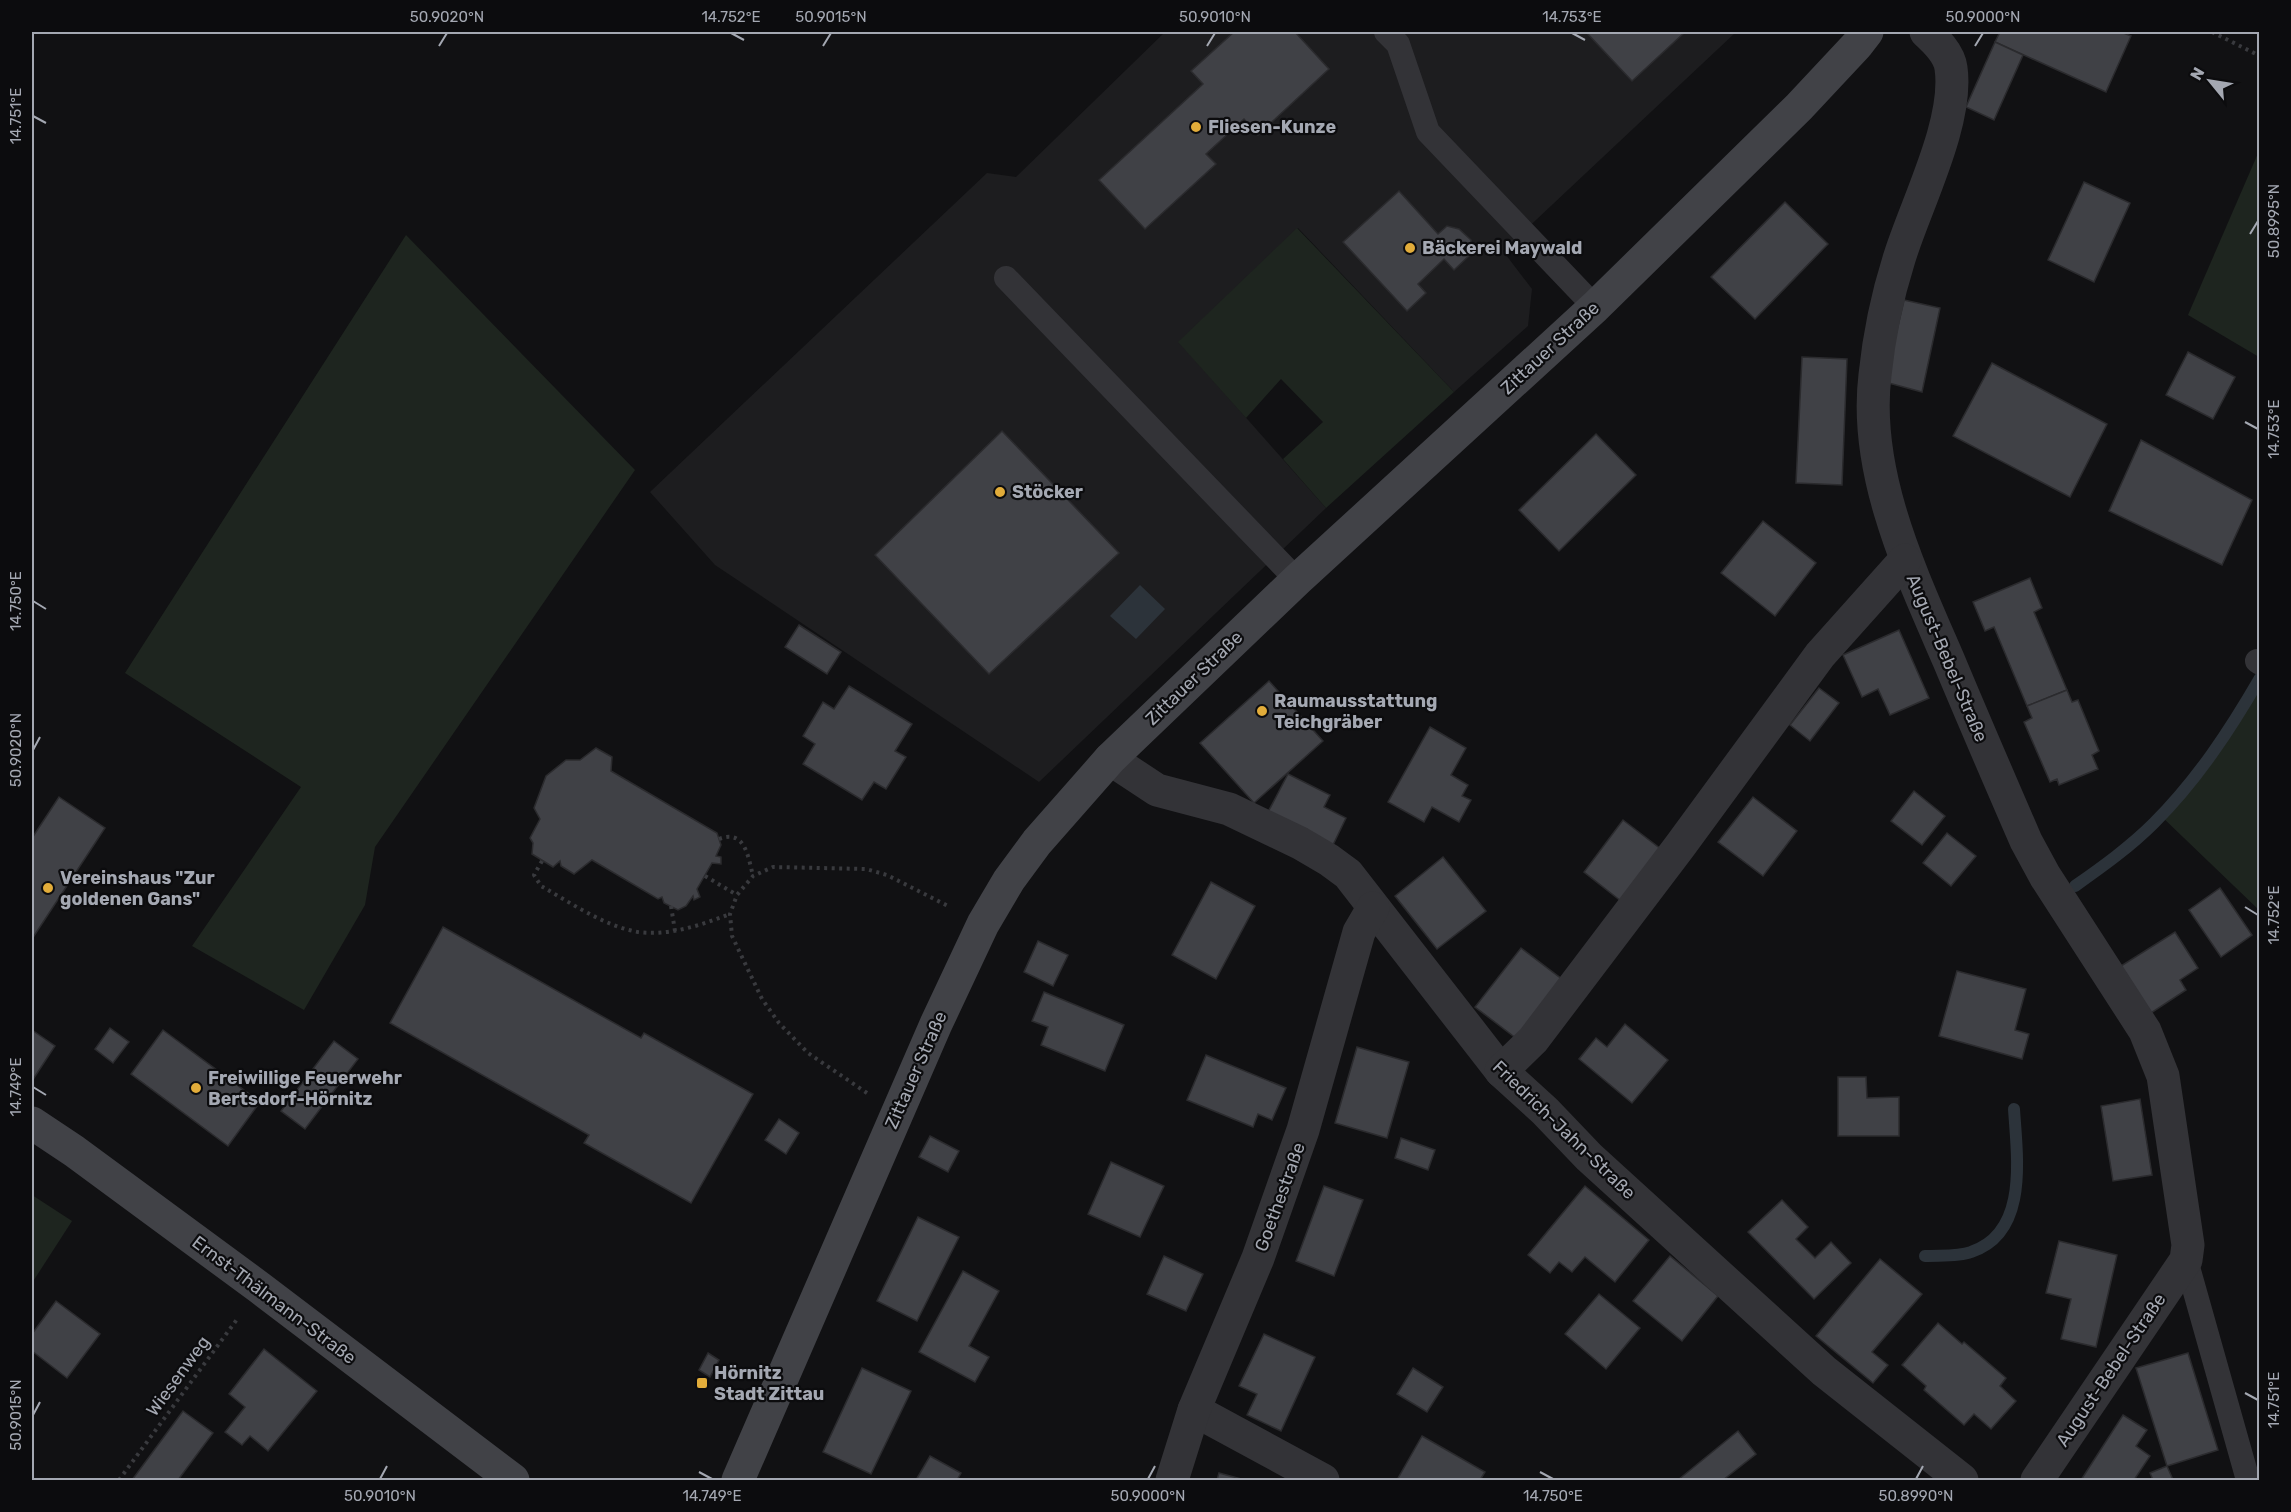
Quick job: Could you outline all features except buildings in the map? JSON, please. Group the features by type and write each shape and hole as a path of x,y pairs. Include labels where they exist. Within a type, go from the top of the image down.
{"main road":[{"name":"Zittauer Straße","path":"738,1480 898,1110 983,924 1009,880 1036,842 1110,759 1298,580 1595,307 1799,107 1867,32"},
{"name":"Ernst-Thälmann-Straße","path":"32,1123 74,1151 260,1288 513,1480"}],"street":[{"name":"August-Bebel-Straße","path":"1926,32 1940,44 1951,66 1951,97 1942,141 1899,259 1881,327 1874,378 1874,431 1886,495 1905,560 2026,841 2045,876 2149,1040 2163,1076 2188,1245 2186,1260 2037,1480"},
{"path":"1502,1071 1533,1040 1680,846 1820,655 1905,560"},
{"name":"Friedrich-Jahn-Straße","path":"1110,759 1157,790 1229,809 1300,843 1348,874 1502,1071 1589,1157 1824,1371 1962,1480"},
{"name":"Goethestraße","path":"1172,1480 1194,1410 1258,1258 1303,1130 1359,932 1373,908"},
{"path":"1194,1410 1323,1480"}],"lane":[{"path":"1386,32 1398,44 1428,132 1595,307"},
{"path":"1006,278 1298,580"},
{"name":"August-Bebel-Straße","path":"2186,1260 2248,1480"}],"path":[{"path":"2212,32 2259,56"},
{"path":"719,839 728,835 736,837 743,844 753,876"},
{"path":"542,861 534,875 537,882 593,915 639,932 675,931 699,926 730,914"},
{"path":"898,1110 848,1082 808,1053 778,1023 762,999 732,936 730,914 737,895 753,876 773,867 866,869 887,875 983,924"},
{"path":"705,876 737,895"},
{"path":"671,906 675,931"},
{"name":"Wiesenweg","path":"119,1480 260,1288"}],"shaded area":[{"path":"1165,32 1735,33 1503,251 1532,289 1528,326 1454,392 1298,228 1179,342 1326,508 1039,782 715,565 650,492 987,173 1016,177"},
{"path":"2259,151 2259,357 2188,315"},
{"path":"1297,228 1454,392 1326,508 1283,459 1323,422 1281,379 1246,418 1178,342"},
{"path":"406,235 635,470 375,847 365,905 304,1010 192,946 301,787 125,673"},
{"path":"1140,585 1165,609 1136,639 1110,616"},
{"path":"2259,671 2259,910 2159,814 2210,751"},
{"path":"32,1195 72,1221 32,1283"}],"waterway":[{"path":"2075,886 2135,840 2170,807 2212,754 2260,678"},
{"path":"1925,1256 1966,1254 1990,1242 2003,1228 2011,1211 2017,1170 2014,1109"}],"place":[{"name":"Fliesen-Kunze","path":"1196,127"},
{"name":"Bäckerei Maywald","path":"1410,248"},
{"name":"Stöcker","path":"1000,492"},
{"name":"Raumausstattung Teichgräber","path":"1262,711"},
{"name":"Vereinshaus \"Zur goldenen Gans\"","path":"48,888"},
{"name":"Freiwillige Feuerwehr Bertsdorf-Hörnitz","path":"196,1088"},
{"name":"Hörnitz Stadt Zittau","path":"702,1383"}]}
